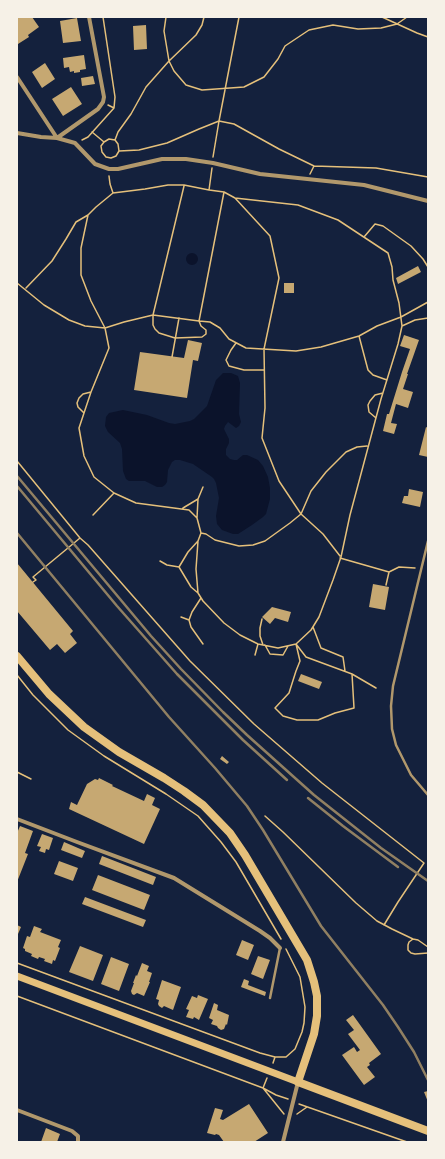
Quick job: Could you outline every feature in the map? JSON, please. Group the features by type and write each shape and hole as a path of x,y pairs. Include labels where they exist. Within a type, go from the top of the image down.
{"main road":[{"path":"17,656 49,694 84,727 114,749 164,778 203,805 230,833 245,855 302,950 314,982 317,996 317,1021 298,1082"},
{"path":"17,976 428,1131"}],"street":[{"path":"57,138 98,108 103,102 104,96 89,17"},
{"path":"17,77 57,138"},
{"path":"17,133 57,138 75,143 95,164 109,169 118,169 162,159 186,159 213,163 260,174 364,185 428,200"},
{"path":"17,819 174,878 270,938 280,948"},
{"path":"283,1142 298,1082"},
{"path":"17,1110 72,1131 78,1136 78,1142"}],"lane":[{"path":"428,541 393,686 391,706 392,729 396,745 411,775 428,795"},
{"path":"270,998 280,948"}],"path":[{"path":"75,143 88,137 114,108 115,97 103,17"},
{"path":"166,17 164,31 169,61 174,71 186,85 202,90 244,87 264,77 278,59 285,46 309,30 333,25 358,29 381,28 397,24 407,17"},
{"path":"115,140 118,132 131,114 146,87 169,61 196,35 202,25 204,17"},
{"path":"209,190 219,121 239,17"},
{"path":"382,17 428,37"},
{"path":"103,102 114,108"},
{"path":"119,151 139,150 167,143 199,128 219,121 234,124 279,149 314,166 376,168 428,177"},
{"path":"92,132 104,142"},
{"path":"109,139 115,140 118,144 119,151 116,156 111,158 106,157 102,152 101,146 109,139"},
{"path":"109,169 110,184 113,193"},
{"path":"25,289 52,261 76,222 88,215 113,193 168,185 184,185 224,192 235,198 270,236 279,278 264,349 265,408 262,438 279,481 301,514 323,534 340,558 388,572 400,567 410,567 421,570"},
{"path":"184,185 153,315 154,329 175,338 202,337 206,334 206,330 201,326 199,321 224,192"},
{"path":"160,561 167,565 179,567 201,598 224,623 240,635 258,644 278,648 296,644 313,627 319,617 340,558 368,445 402,326 392,267 388,253 338,220 298,205 235,198"},
{"path":"88,215 81,248 81,275 91,301 105,328 109,348 91,392 79,428 84,456 94,477 114,493 136,503 189,510 198,518"},
{"path":"364,237 375,224 383,226 411,246 428,267"},
{"path":"17,283 44,305 69,320 85,326 105,328 153,315 179,318 210,322 220,328 229,339 246,348 296,351 321,347 359,336 377,326 401,317 428,302"},
{"path":"172,356 179,318"},
{"path":"402,326 415,320 428,318"},
{"path":"359,336 368,370 373,374 387,380"},
{"path":"236,343 226,360 229,366 244,370 264,370"},
{"path":"84,413 78,407 77,403 83,394 91,392"},
{"path":"376,418 369,412 368,405 370,400 375,395 383,393"},
{"path":"201,533 226,544 239,546 253,545 265,541 301,514 310,491 346,452 357,446 368,445"},
{"path":"17,461 80,538 88,545 190,661 254,724 322,783 424,863 384,925"},
{"path":"198,593 196,570 198,541 201,533 198,518 198,500 203,487"},
{"path":"93,515 114,493"},
{"path":"182,509 198,500"},
{"path":"33,582 36,580 33,577 80,538"},
{"path":"179,567 188,552 198,541"},
{"path":"386,585 388,572"},
{"path":"201,598 189,620 191,627 203,644"},
{"path":"181,617 189,620"},
{"path":"262,619 260,636 270,654 283,655 288,646"},
{"path":"313,627 322,648 343,657 345,671"},
{"path":"255,655 258,644"},
{"path":"296,644 306,657 352,674 376,688"},
{"path":"296,644 300,661 289,693 276,708 283,716 297,720 318,720 334,713 354,708 352,674"},
{"path":"17,675 68,730 104,756 166,794 198,816 222,842 236,862 280,936 300,977 305,1007 302,1032 295,1049 286,1057 276,1057 260,1053 17,963"},
{"path":"17,772 32,778"},
{"path":"265,816 356,903 377,921 418,940 428,947"},
{"path":"413,939 409,942 408,946 408,950 411,953 428,953"},
{"path":"17,996 263,1088 276,1095 407,1142"},
{"path":"263,1088 276,1057"},
{"path":"263,1088 288,1120"}],"water":[{"path":"192,253 196,255 198,259 196,263 192,265 188,263 186,259 188,255"},
{"path":"223,373 231,373 238,376 240,383 239,414 241,422 236,428 228,422 225,426 224,429 229,439 226,455 230,459 234,460 237,460 243,455 247,455 258,460 263,466 268,477 270,488 270,499 266,514 238,534 233,534 222,530 217,524 216,516 219,498 216,483 212,477 193,464 180,460 175,460 172,462 168,470 167,482 162,487 157,487 145,481 129,481 126,479 123,471 122,449 120,443 108,432 105,426 106,417 109,413 123,410 147,415 175,424 190,421 207,406 216,380"}],"building":[{"path":"32,17 39,27 28,35 29,37 18,44 17,18"},
{"path":"77,18 81,41 63,43 60,21"},
{"path":"146,25 147,49 134,50 133,26"},
{"path":"84,55 86,69 74,73 74,71 70,72 69,67 64,68 63,58"},
{"path":"45,63 55,79 42,88 32,72"},
{"path":"93,76 95,84 82,86 81,78"},
{"path":"71,87 82,104 63,116 52,99"},
{"path":"418,266 421,272 398,284 396,278"},
{"path":"284,283 294,283 294,293 284,293"},
{"path":"404,335 419,340 403,389 413,392 408,408 396,404 391,423 397,424 394,434 383,431 387,414 389,414 410,349 400,346"},
{"path":"188,340 202,343 198,361 193,360 187,398 134,390 140,352 184,358"},
{"path":"426,427 428,428 428,457 419,455"},
{"path":"409,489 423,492 420,507 402,503 404,496 408,496"},
{"path":"17,563 73,631 70,634 77,643 65,653 57,644 50,650 17,611"},
{"path":"373,584 389,587 385,610 369,607"},
{"path":"272,607 291,612 288,622 275,618 270,624 262,617"},
{"path":"301,674 322,682 319,689 298,681"},
{"path":"222,756 229,762 227,764 220,759"},
{"path":"99,778 113,785 112,786 144,801 147,794 155,798 152,805 160,809 144,844 69,809 71,802 77,805 87,784 95,779 98,780"},
{"path":"20,826 33,831 25,853 28,854 17,882 17,833"},
{"path":"42,834 53,838 49,850 46,849 45,853 39,851 41,847 37,846"},
{"path":"64,842 85,851 82,858 61,850"},
{"path":"102,856 156,877 153,885 99,864"},
{"path":"59,861 78,868 73,881 54,874"},
{"path":"98,875 150,895 144,910 92,890"},
{"path":"85,897 146,920 143,927 82,904"},
{"path":"17,925 21,927 18,934 17,934"},
{"path":"34,926 42,929 40,932 61,940 58,947 60,948 55,961 53,960 52,964 44,961 45,959 39,957 38,959 31,956 32,954 25,951 23,948 27,936 30,937"},
{"path":"242,940 254,945 248,960 236,955"},
{"path":"80,946 103,955 93,981 69,972"},
{"path":"258,956 270,960 263,979 251,974"},
{"path":"111,957 129,964 119,991 101,984"},
{"path":"142,963 149,966 147,971 152,973 144,996 137,993 134,995 131,991"},
{"path":"244,979 249,981 248,985 266,992 265,996 241,987"},
{"path":"162,980 181,987 173,1010 164,1006 162,1008 158,1004 159,1000 156,999"},
{"path":"198,995 208,999 199,1020 194,1017 193,1019 186,1017 189,1010 186,1009 192,996 197,998"},
{"path":"214,1003 218,1005 217,1010 229,1015 227,1025 226,1024 224,1029 221,1030 217,1026 211,1024 213,1020 209,1018"},
{"path":"353,1015 381,1054 369,1063 370,1065 367,1067 375,1077 364,1085 342,1055 354,1047 357,1052 360,1050 348,1034 354,1030 346,1020"},
{"path":"428,1091 428,1102 424,1092"},
{"path":"249,1104 268,1133 254,1142 224,1142 219,1135 207,1133 215,1108 223,1110 220,1119 223,1120"},
{"path":"46,1128 60,1134 57,1142 41,1142"}],"railway":[{"path":"17,476 151,636 223,712 314,795 381,848 428,881"},
{"path":"17,486 117,606 177,674 243,740 287,780"},
{"path":"17,533 169,717 247,806 321,926 383,1005 414,1052 428,1080"},
{"path":"308,798 398,867"}]}
